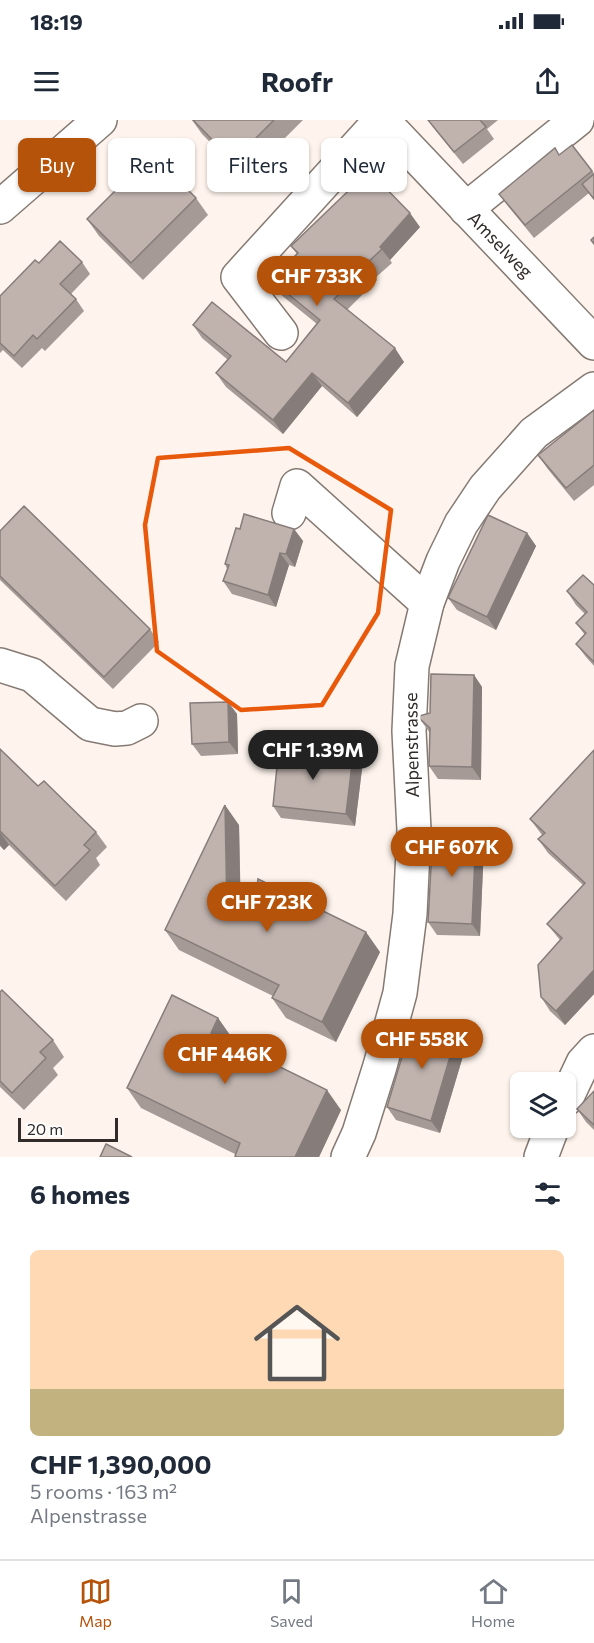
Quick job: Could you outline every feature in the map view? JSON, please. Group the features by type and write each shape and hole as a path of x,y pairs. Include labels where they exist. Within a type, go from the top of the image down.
{"street":[{"path":"0,207 100,120"},
{"path":"281,333 238,277 381,120"},
{"name":"Amselweg","path":"381,120 594,343"},
{"path":"466,209 577,120"},
{"name":"Alpenstrasse","path":"348,1157 359,1133 400,993 410,914 414,830 409,731 412,666 427,603 443,561 461,524 485,488 534,433 594,389"},
{"path":"289,513 297,486 427,603"},
{"path":"0,665 32,675 90,724 127,729 141,721"},
{"path":"576,1078 583,1064 594,1051"}],"highlighted area":[{"path":"289,448 391,510 378,613 322,705 241,710 157,651 145,525 158,458"}],"building":[{"path":"193,120 274,120 256,138 211,138"},
{"path":"428,120 480,120 486,127 454,152"},
{"path":"572,145 592,171 525,225 499,194 555,148 559,155"},
{"path":"594,174 594,199 582,184"},
{"path":"114,192 190,192 196,198 131,263 87,219"},
{"path":"347,192 390,192 410,213 380,247 382,249 365,265 367,267 334,299 395,348 348,403 312,373 273,420 216,373 231,356 193,325 212,302 286,362 320,320 271,280 298,253 291,246"},
{"path":"60,241 82,262 60,284 76,299 37,339 33,335 14,356 0,343 0,296 35,260 39,263"},
{"path":"594,410 594,465 566,488 538,455"},
{"path":"24,506 150,629 104,677 0,576 0,531"},
{"path":"244,514 294,529 286,554 280,553 268,595 223,581 229,565 225,564 236,528 240,529"},
{"path":"488,515 527,533 487,617 448,598"},
{"path":"583,575 594,585 594,662 576,644 586,633 576,623 587,612 567,591"},
{"path":"431,674 474,675 472,767 429,766 430,728 419,716 430,713"},
{"path":"228,702 229,742 192,744 190,703"},
{"path":"279,747 353,756 346,814 273,806"},
{"path":"0,749 38,786 44,781 96,832 84,845 90,850 55,886 0,831"},
{"path":"594,750 594,970 556,1011 541,997 538,965 562,938 547,924 585,883 538,839 545,833 530,819"},
{"path":"225,805 227,911 254,912 258,879 366,932 322,1022 272,998 279,985 165,930"},
{"path":"433,831 476,833 472,924 428,922"},
{"path":"2,990 53,1040 40,1052 46,1058 12,1093 0,1081 0,992"},
{"path":"172,995 218,1018 211,1033 327,1090 295,1157 237,1157 235,1156 240,1143 127,1088"},
{"path":"413,1020 457,1033 431,1121 387,1107"},
{"path":"594,1091 594,1125 577,1109"},
{"path":"106,1144 132,1157 100,1157"}]}
